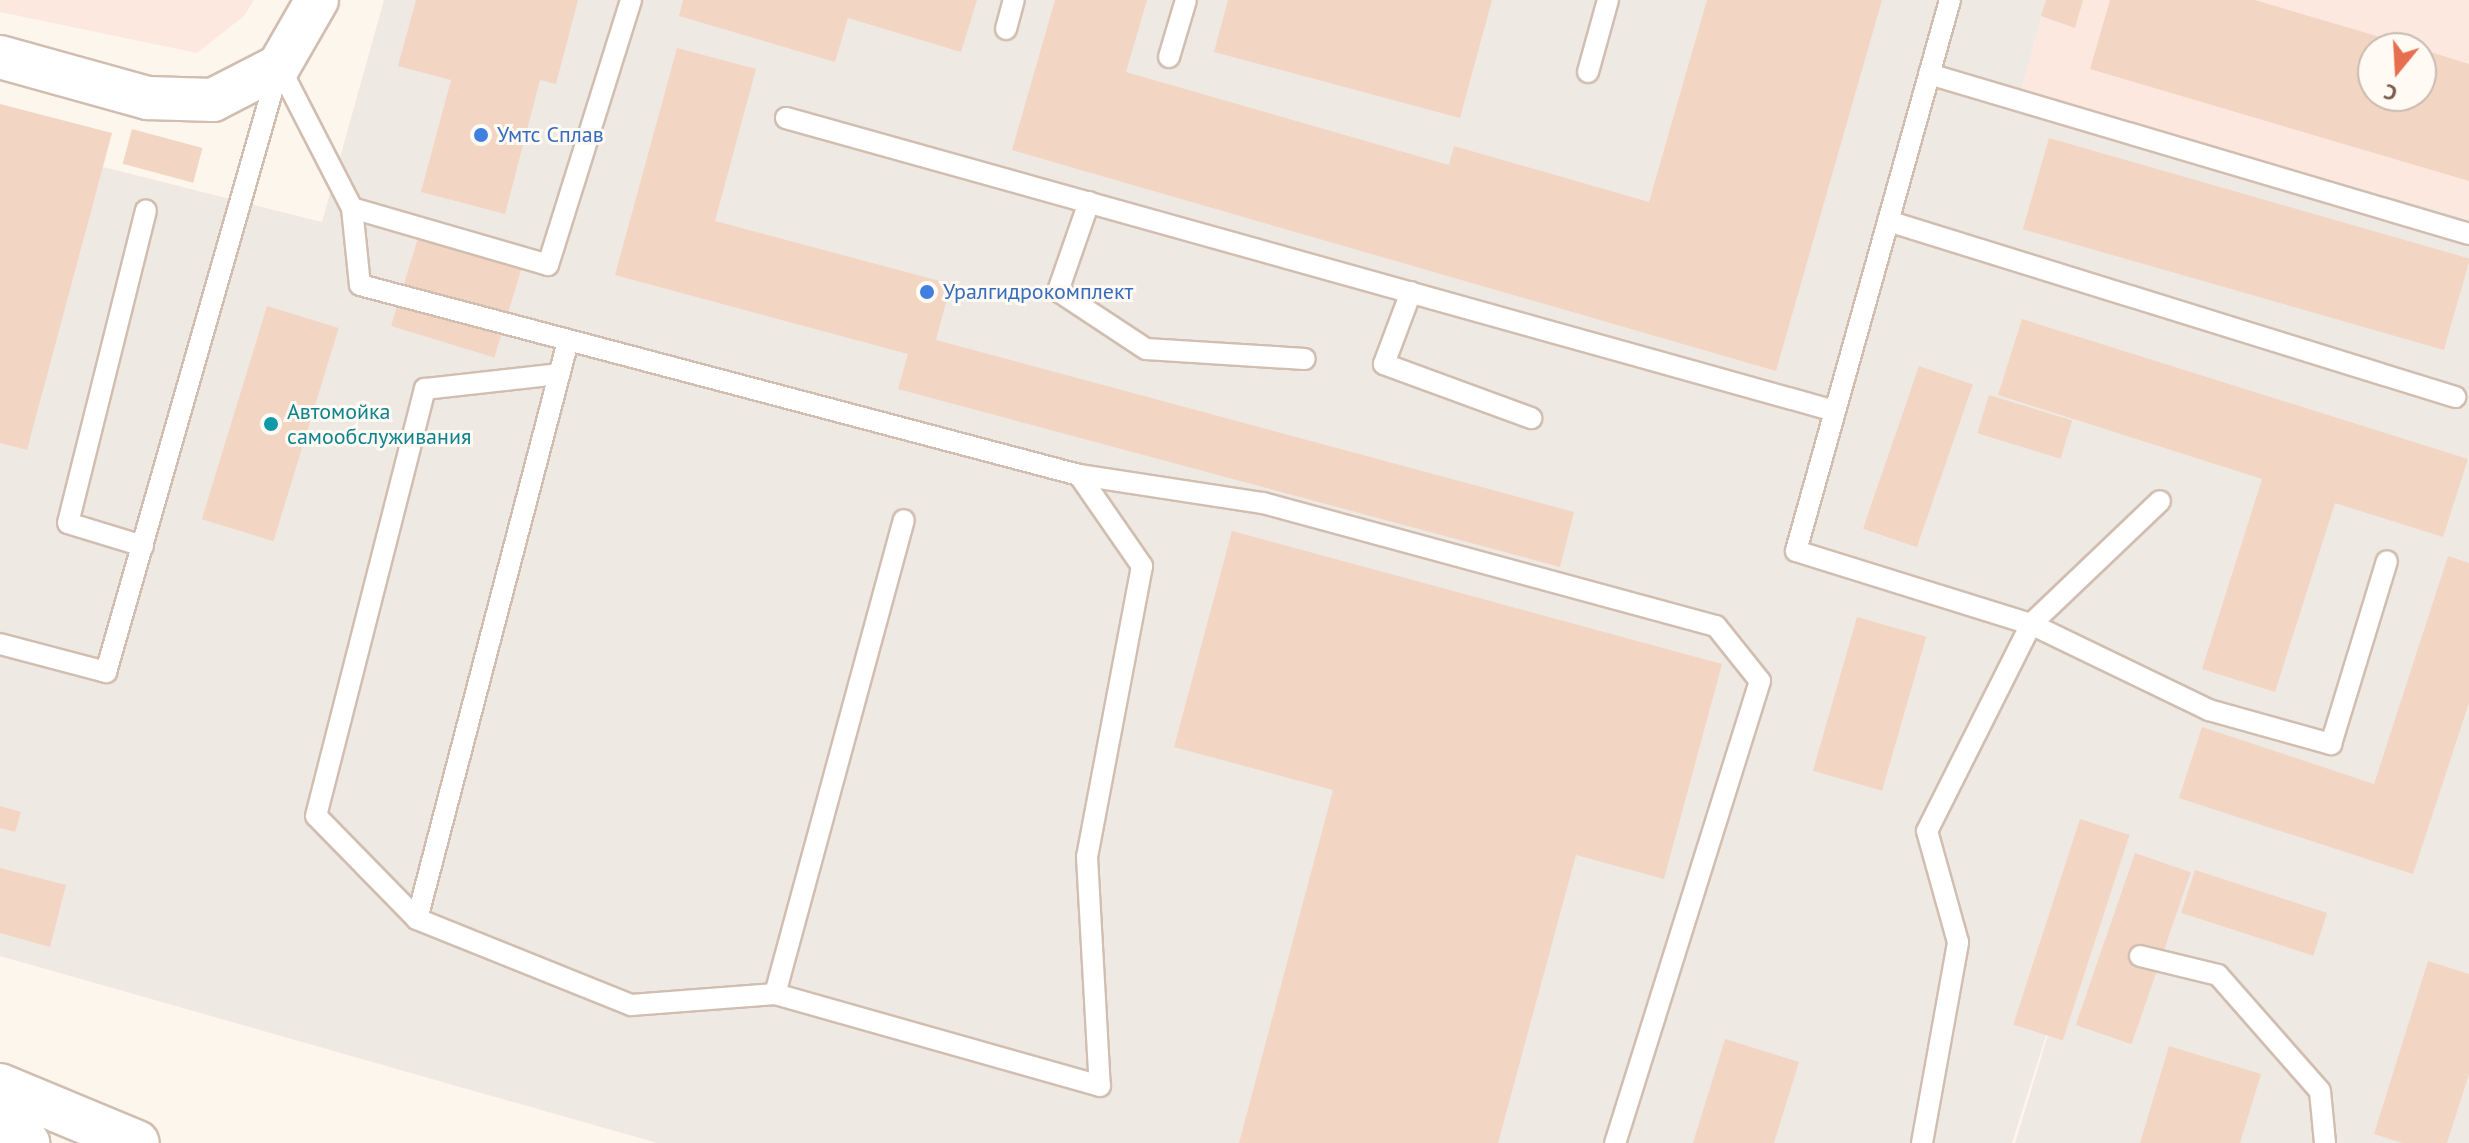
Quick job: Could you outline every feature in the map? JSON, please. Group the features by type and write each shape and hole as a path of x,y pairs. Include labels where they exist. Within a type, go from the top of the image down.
{"main road":[{"path":"0,1086 137,1143"},
{"path":"0,1131 27,1143"}],"street":[{"path":"0,57 148,98 213,100 279,66 317,0"}],"lane":[{"path":"352,208 548,265 631,0"},
{"path":"1006,29 1014,0"},
{"path":"1169,57 1186,0"},
{"path":"1588,72 1608,0"},
{"path":"1950,0 1796,551 2031,624 2209,710 2331,744 2387,561"},
{"path":"279,66 352,208 360,285 1079,475 1263,503 1716,626 1760,681 1615,1143"},
{"path":"0,644 106,672 279,66"},
{"path":"1929,74 2469,234"},
{"path":"786,118 1835,411"},
{"path":"1089,202 1058,291 1146,349 1305,359"},
{"path":"143,546 68,523 146,211"},
{"path":"1888,221 2455,397"},
{"path":"1411,292 1384,364 1531,418"},
{"path":"417,919 568,341"},
{"path":"559,374 425,389 316,816 417,919 631,1005 775,994 1100,1086 1087,857 1142,566 1079,475"},
{"path":"1922,1143 1958,942 1927,831 2031,624 2160,501"},
{"path":"775,994 904,520"},
{"path":"2140,956 2218,975 2320,1091 2325,1143"}],"shaded area":[{"path":"0,0 254,0 244,16 197,53 0,12"},
{"path":"384,0 2046,0 2021,91 2469,219 2469,1143 2015,1143 2088,903 2012,1143 657,1143 0,956 0,141 322,222"},
{"path":"2046,0 2469,0 2469,219 2021,91"}],"building":[{"path":"416,0 578,0 556,84 540,80 505,214 421,192 451,80 398,66"},
{"path":"683,0 977,0 961,52 848,18 835,62 679,16"},
{"path":"1055,0 1147,0 1126,72 1449,165 1454,146 1649,202 1707,0 1882,0 1776,371 1012,150"},
{"path":"1228,0 1492,0 1460,118 1214,52"},
{"path":"2046,0 2083,0 2075,28 2041,16"},
{"path":"2110,0 2255,0 2363,32 2357,32 2357,112 2437,112 2437,54 2469,64 2469,181 2090,69"},
{"path":"677,48 756,69 715,221 951,284 936,340 1574,512 1560,567 898,389 908,354 615,275"},
{"path":"0,104 112,133 27,450 0,443"},
{"path":"132,129 203,148 193,183 123,164"},
{"path":"2049,138 2469,258 2444,350 2023,229"},
{"path":"418,238 521,270 494,358 391,326"},
{"name":"Автомойка самообслуживания","path":"267,306 339,328 274,541 202,519"},
{"path":"2022,319 2468,459 2443,537 2335,503 2275,692 2202,669 2262,479 1998,395"},
{"path":"1919,366 1973,385 1917,547 1863,529"},
{"path":"1989,395 2072,420 2061,459 1977,433"},
{"path":"1232,531 1722,664 1664,879 1576,855 1498,1143 1239,1143 1333,790 1174,747"},
{"path":"2448,556 2469,563 2469,703 2413,874 2179,798 2202,727 2374,784"},
{"path":"1857,617 1926,637 1882,791 1813,771"},
{"path":"0,806 21,812 15,832 0,828"},
{"path":"2080,819 2129,835 2063,1040 2013,1024"},
{"path":"2135,853 2191,872 2132,1044 2076,1025"},
{"path":"0,868 66,885 50,947 0,933"},
{"path":"2195,870 2327,913 2313,956 2181,913"},
{"path":"2428,961 2469,974 2469,1074 2447,1143 2402,1143 2374,1134"},
{"path":"1725,1039 1799,1062 1774,1143 1693,1143"},
{"path":"2169,1046 2261,1074 2240,1143 2140,1143"}],"place":[{"name":"Умтс Сплав","path":"481,135"},
{"name":"Уралгидрокомплект","path":"927,292"},
{"name":"Автомойка самообслуживания","path":"271,424"}]}
